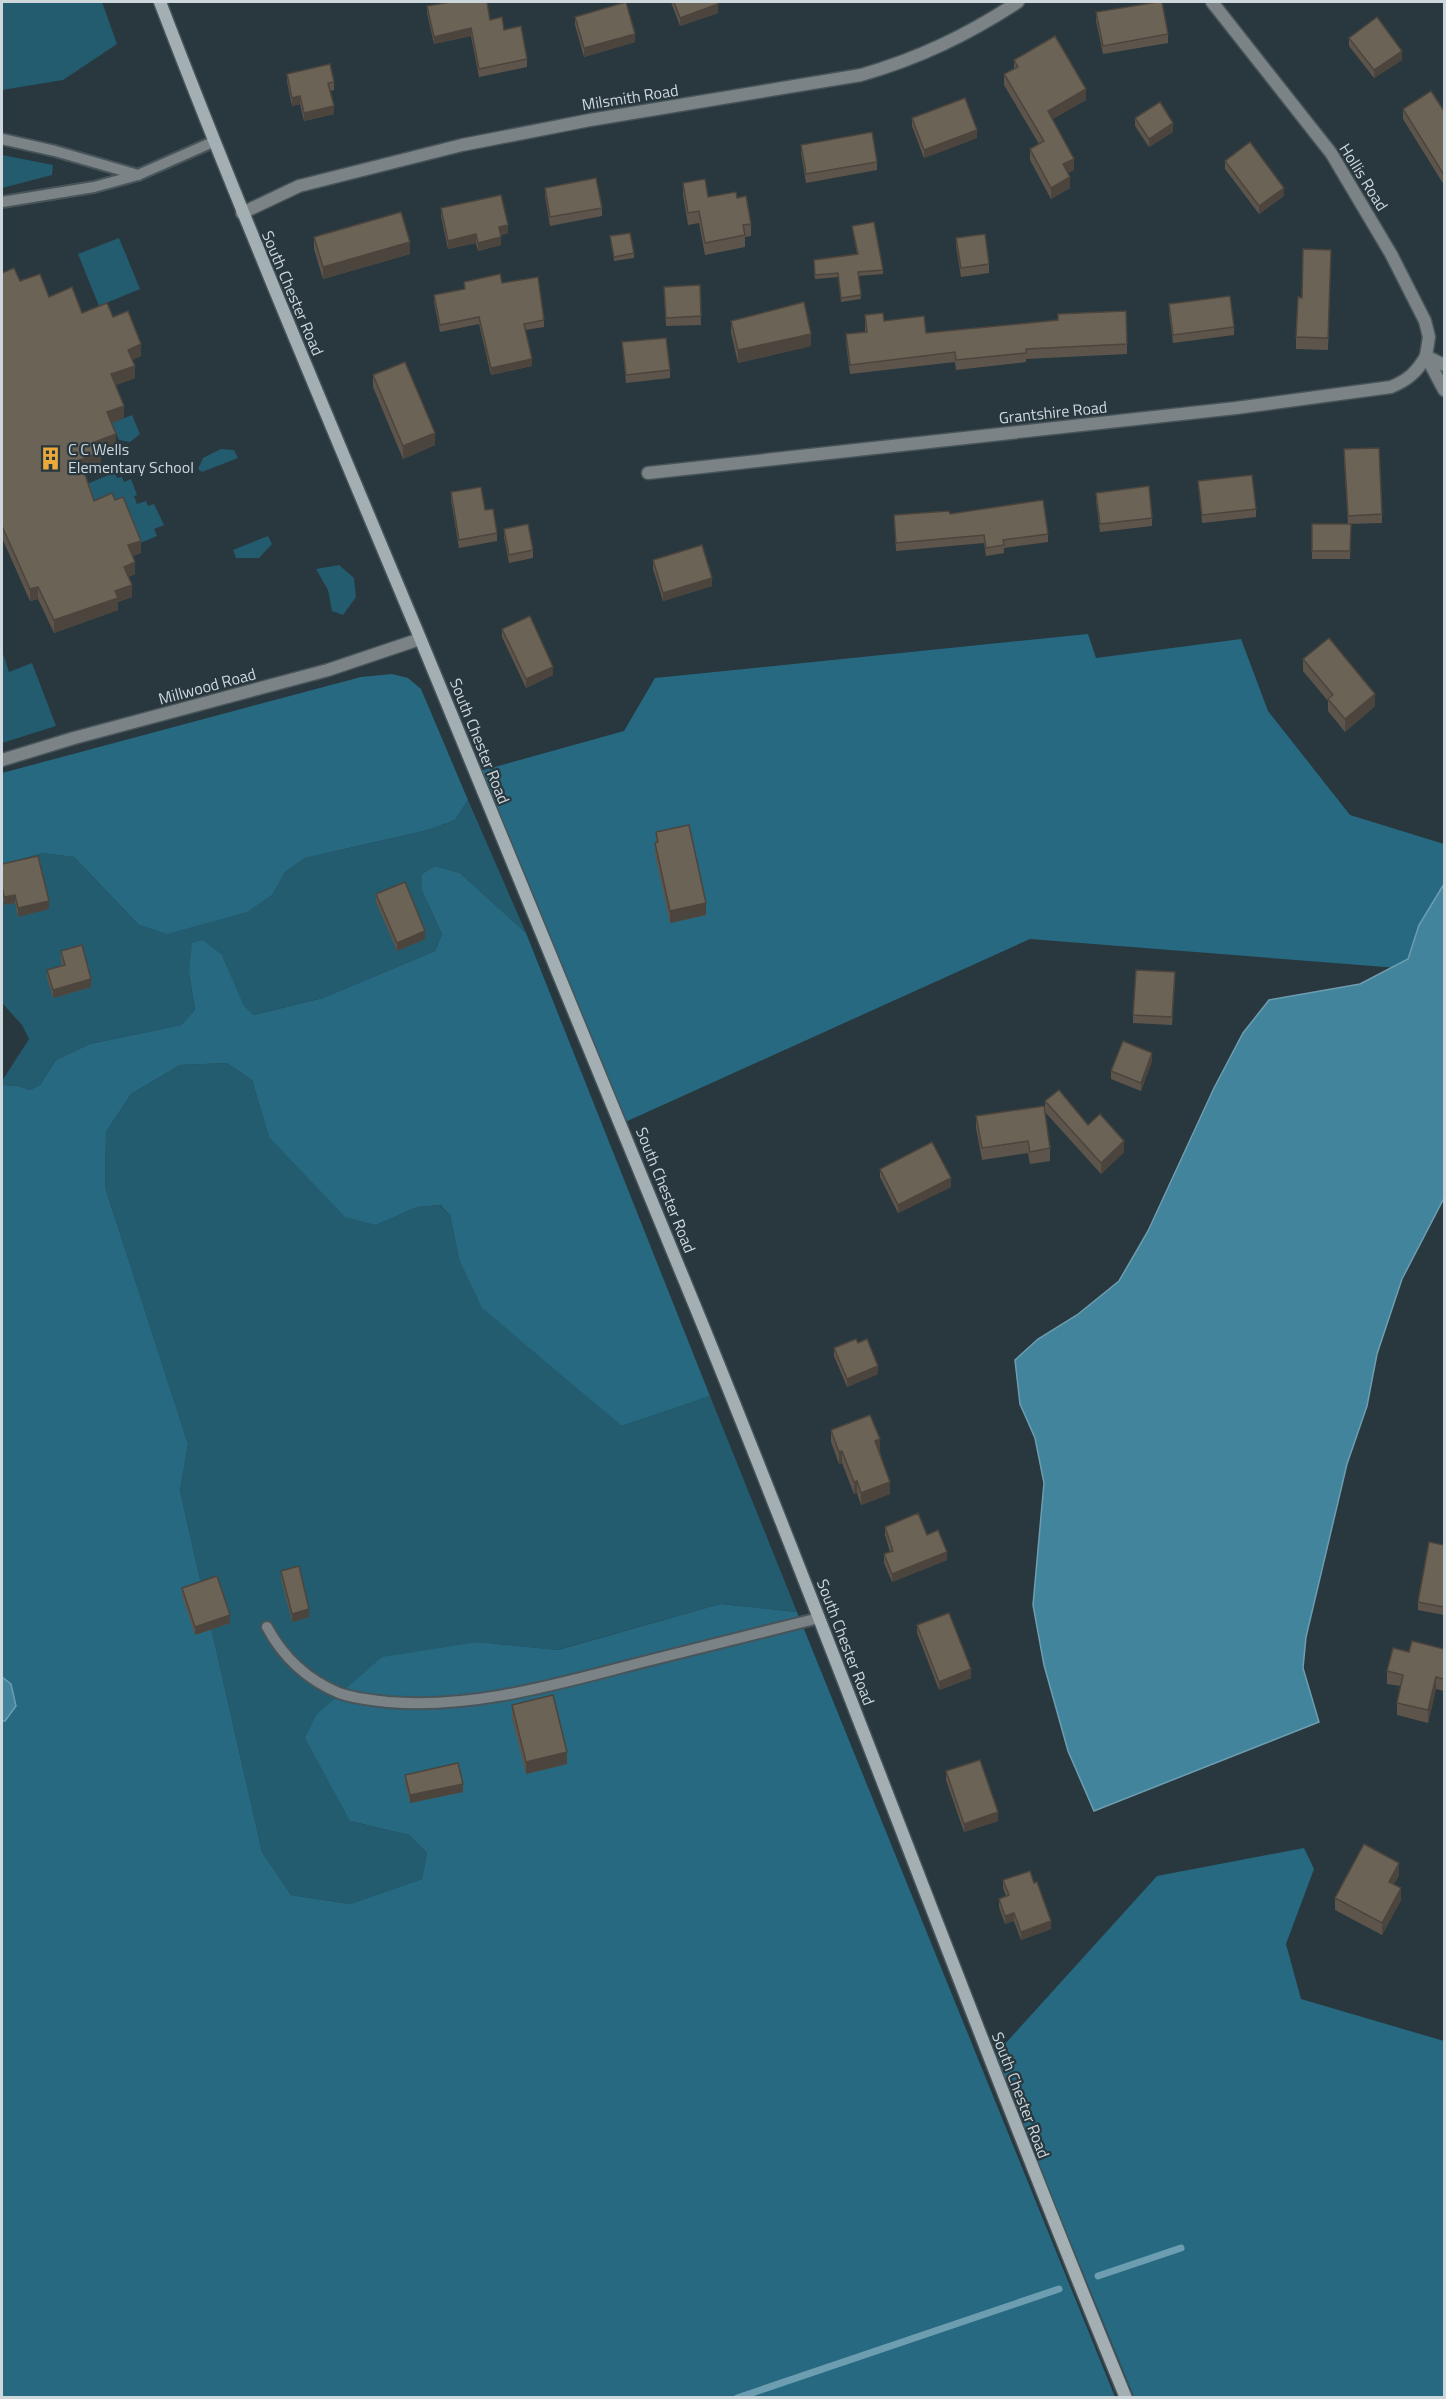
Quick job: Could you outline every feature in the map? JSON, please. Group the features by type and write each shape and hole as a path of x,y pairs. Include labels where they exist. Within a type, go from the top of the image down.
{"street":[{"name":"South Chester Road","path":"160,2 242,213 700,1317 1035,2175 1126,2397"},
{"name":"Milsmith Road","path":"242,213 299,186 462,145 590,120 861,75 937,49 989,21 1018,2"},
{"name":"Hollis Road","path":"1212,2 1331,153 1391,254 1425,321 1429,337 1426,356 1444,390"},
{"path":"1426,356 1444,365"},
{"name":"Grantshire Road","path":"648,473 1236,408 1391,387 1406,381 1419,369 1426,356"},
{"name":"Millwood Road","path":"2,760 74,738 212,703 328,670 420,639"}],"lane":[{"path":"2,139 55,151 138,175"},
{"path":"2,202 94,187 138,175 213,142"},
{"path":"267,1627 288,1658 312,1679 340,1693 384,1701 444,1702 495,1697 545,1686 819,1618"}],"shaded area":[{"path":"2,2 102,2 117,44 63,80 2,90"},
{"path":"2,155 53,165 52,175 2,188"},
{"path":"119,238 140,289 99,306 78,254"},
{"path":"132,415 140,434 130,442 119,440 114,429 109,430 107,425"},
{"path":"221,449 234,450 238,458 202,472 198,469 203,458"},
{"path":"114,473 117,478 122,477 124,482 131,479 137,495 134,496 137,504 146,501 148,506 154,504 164,525 154,529 157,536 138,544 94,513 84,485"},
{"path":"268,536 272,544 259,558 236,558 233,550"},
{"path":"339,565 354,578 356,597 343,615 332,611 328,590 316,569"},
{"path":"1088,634 1096,658 1241,639 1268,711 1350,815 1444,844 1444,953 1411,969 1030,939 623,1123 480,771 624,731 655,678"},
{"path":"2,651 9,672 32,663 56,726 2,743"},
{"path":"392,674 408,678 421,689 468,800 455,820 428,830 305,858 285,872 273,894 247,912 167,934 138,924 74,857 43,853 2,864 2,773 361,677"},
{"path":"468,800 526,933 460,873 435,866 422,874 422,891 442,934 435,951 323,998 254,1015 244,1007 222,955 189,973 195,1010 181,1025 90,1044 56,1060 40,1085 30,1090 19,1086 2,1085 2,1081 29,1039 22,1025 2,1003 2,864 43,853 74,857 138,924 273,894 285,872 305,858 428,830 455,820"},
{"path":"435,866 460,873 526,933 710,1396 622,1426 482,1308 459,1259 450,1215 440,1205 417,1207 376,1225 345,1217 269,1137 252,1080 227,1063 180,1065 131,1094 106,1132 105,1187 188,1444 180,1491 262,1852 291,1895 350,1904 422,1879 427,1853 409,1835 350,1821 305,1738 317,1714 382,1657 478,1642 558,1650 720,1604 797,1612 1115,2397 2,2397 2,1085 19,1086 30,1090 40,1085 56,1060 90,1044 181,1025 195,1010 189,973 192,943 203,940 222,955 244,1006 254,1015 323,998 435,951 442,934 422,891 422,874"},
{"path":"1444,884 1444,1198 1402,1279 1377,1354 1367,1406 1347,1464 1306,1637 1303,1668 1319,1722 1094,1811 1068,1751 1044,1665 1033,1605 1044,1483 1035,1438 1020,1404 1015,1360 1038,1339 1077,1315 1119,1281 1148,1231 1214,1088 1243,1033 1269,1000 1360,984 1408,959 1419,925"},
{"path":"227,1063 252,1080 269,1137 376,1225 417,1207 439,1205 450,1215 459,1259 622,1426 710,1396 797,1612 720,1604 557,1650 478,1642 350,1821 409,1835 427,1853 422,1879 350,1904 291,1895 262,1852 180,1491 188,1444 105,1187 106,1132 131,1094 180,1065"},
{"path":"2,1677 11,1684 16,1706 5,1721 2,1721"},
{"path":"1304,1848 1314,1869 1286,1944 1301,1999 1444,2041 1444,2397 1134,2397 994,2056 1157,1876"}],"building":[{"path":"451,2 487,2 490,20 502,17 504,30 521,26 527,59 479,69 471,28 434,37 427,6"},
{"path":"626,2 635,34 584,48 575,17"},
{"path":"674,2 717,2 718,4 680,18"},
{"path":"1162,2 1168,34 1103,46 1096,12"},
{"path":"1377,17 1402,51 1374,70 1349,38"},
{"path":"1055,36 1086,89 1048,111 1074,159 1063,164 1070,177 1051,188 1030,149 1044,141 1004,74 1018,67 1014,60"},
{"path":"330,64 334,82 328,83 334,106 304,113 300,96 292,98 287,74"},
{"path":"1431,91 1444,111 1444,175 1403,109"},
{"path":"965,98 977,130 924,150 912,118"},
{"path":"1160,102 1173,123 1149,139 1135,118"},
{"path":"872,132 877,162 806,174 801,145"},
{"path":"1250,142 1284,188 1259,206 1225,161"},
{"path":"596,178 602,208 550,217 545,188"},
{"path":"705,179 708,197 736,192 737,198 746,196 751,224 743,225 745,235 705,243 699,211 688,213 683,183"},
{"path":"501,195 508,225 499,227 501,237 478,243 476,234 448,241 441,208"},
{"path":"401,212 410,242 323,267 314,237"},
{"path":"874,222 883,270 858,272 861,295 841,298 838,273 815,275 814,260 858,254 852,226"},
{"path":"630,233 634,253 614,257 610,236"},
{"path":"985,234 989,264 961,268 956,238"},
{"path":"1303,249 1331,250 1328,338 1296,337 1298,297 1302,298"},
{"name":"C C Wells Elementary School","path":"14,268 20,281 40,274 49,297 72,287 82,313 107,303 113,317 128,311 141,344 128,350 135,366 111,374 124,406 107,412 116,434 95,442 101,452 80,460 94,501 112,493 115,500 123,497 141,541 128,545 135,562 124,567 132,585 115,591 118,598 54,620 38,587 30,589 2,526 2,273"},
{"path":"500,274 502,283 538,277 544,320 524,324 532,359 491,368 479,317 440,325 434,295 465,289 464,282"},
{"path":"700,285 701,316 666,318 664,287"},
{"path":"1230,296 1234,327 1173,335 1169,304"},
{"path":"804,302 811,334 738,350 731,321"},
{"path":"1126,311 1127,344 1026,349 1026,353 956,360 955,352 850,365 846,334 867,332 865,315 883,313 884,321 924,316 926,333 1058,320 1058,314"},
{"path":"666,338 670,370 626,375 622,342"},
{"path":"405,362 435,433 403,446 373,375"},
{"path":"1379,448 1382,514 1348,516 1344,449"},
{"path":"1252,475 1256,509 1202,515 1198,481"},
{"path":"1149,486 1152,518 1100,524 1096,493"},
{"path":"481,487 485,510 493,509 497,533 459,540 451,492"},
{"path":"1043,500 1048,534 1003,540 1004,545 986,548 984,535 896,543 894,515 949,511 950,514"},
{"path":"528,524 533,550 509,555 504,529"},
{"path":"1312,524 1351,524 1350,551 1312,551"},
{"path":"702,545 712,578 663,593 653,560"},
{"path":"530,616 553,667 526,679 502,629"},
{"path":"1329,638 1375,694 1345,719 1328,699 1333,695 1303,659"},
{"path":"689,825 706,903 670,911 655,843 658,842 656,832"},
{"path":"38,856 49,901 18,908 15,895 4,897 2,864"},
{"path":"405,882 425,931 397,943 376,894"},
{"path":"82,945 91,979 53,990 47,970 65,965 61,951"},
{"path":"1136,970 1175,972 1172,1017 1133,1015"},
{"path":"1123,1041 1152,1053 1141,1083 1111,1071"},
{"path":"1059,1090 1088,1125 1100,1114 1124,1141 1101,1163 1045,1101"},
{"path":"1044,1106 1050,1148 1030,1152 1028,1141 982,1148 976,1116"},
{"path":"932,1142 951,1178 898,1205 880,1169"},
{"path":"856,1339 858,1343 867,1339 878,1366 847,1379 834,1348"},
{"path":"870,1415 880,1439 875,1441 890,1482 861,1493 857,1481 854,1482 842,1451 839,1452 831,1430"},
{"path":"918,1513 927,1535 938,1530 947,1552 892,1574 884,1554 893,1551 885,1527"},
{"path":"1429,1542 1444,1545 1444,1607 1418,1602"},
{"path":"299,1566 309,1609 292,1614 281,1571"},
{"path":"217,1576 230,1615 195,1627 182,1588"},
{"path":"949,1613 971,1669 939,1682 917,1625"},
{"path":"1412,1641 1444,1649 1444,1679 1436,1677 1428,1710 1397,1703 1403,1675 1387,1671 1393,1648 1409,1652"},
{"path":"553,1695 567,1752 526,1762 512,1705"},
{"path":"980,1760 998,1812 964,1824 946,1771"},
{"path":"458,1763 463,1784 410,1795 405,1775"},
{"path":"1364,1844 1399,1863 1389,1882 1401,1888 1382,1923 1335,1898"},
{"path":"1030,1871 1034,1883 1037,1882 1051,1921 1021,1932 1014,1913 1005,1916 999,1899 1009,1895 1003,1880"}],"waterway":[{"path":"1098,2276 1181,2248"},
{"path":"737,2398 1059,2289"}],"place":[{"name":"C C Wells Elementary School","path":"50,458"}]}
